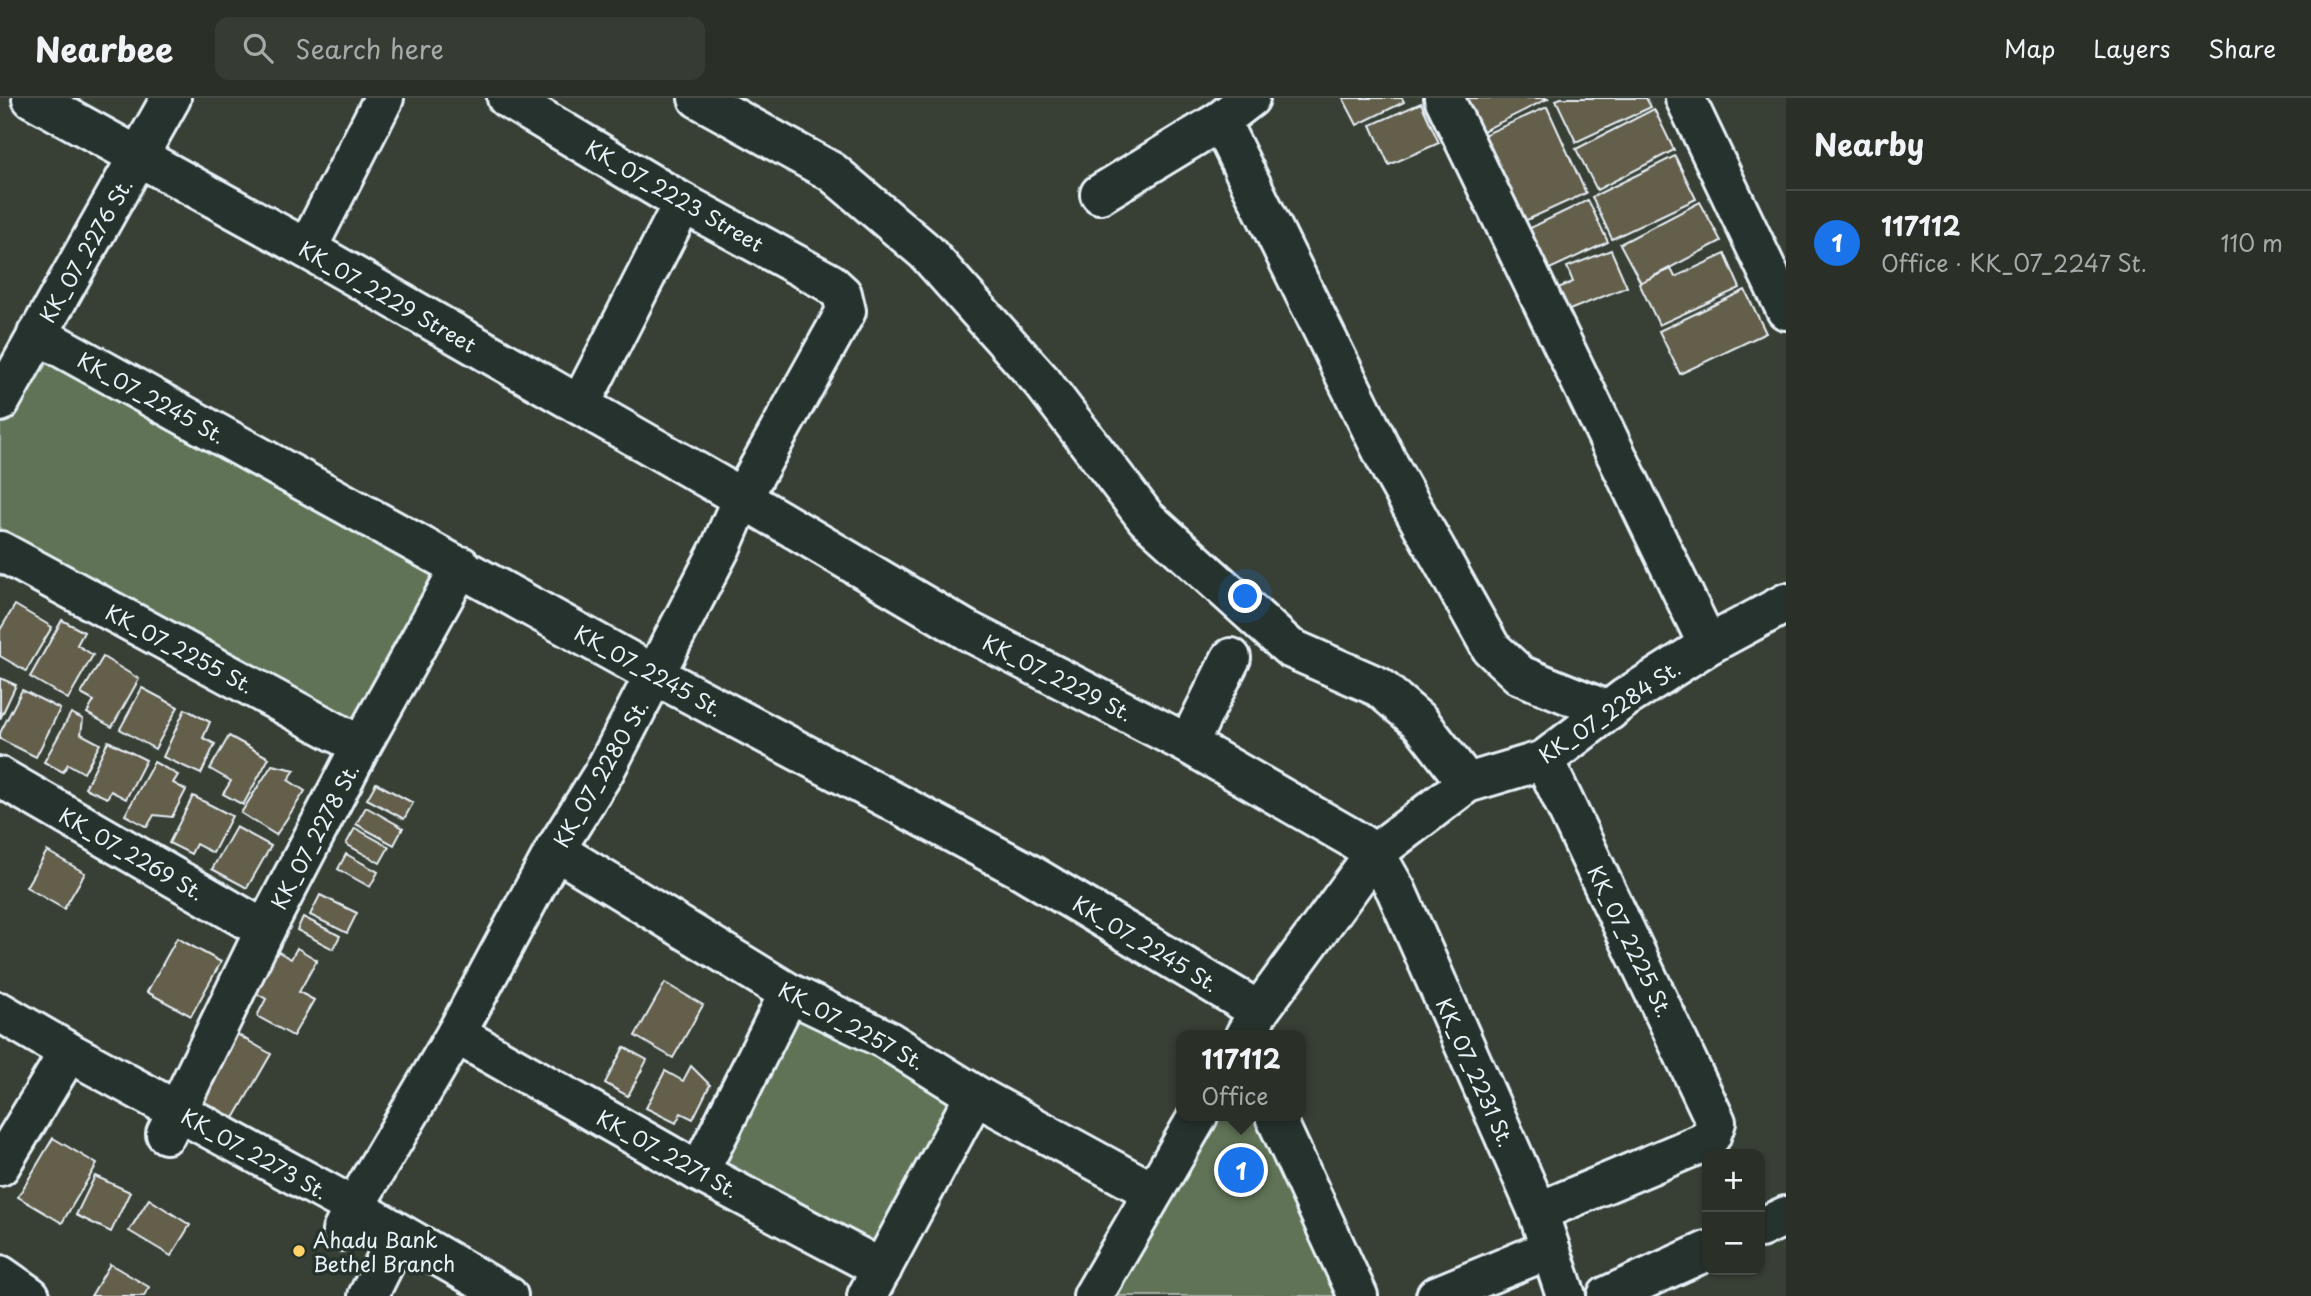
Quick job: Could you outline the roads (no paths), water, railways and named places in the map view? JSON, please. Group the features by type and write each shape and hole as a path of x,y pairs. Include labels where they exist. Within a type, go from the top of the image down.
{"street":[{"name":"KK_07_2229 Street","path":"32,98 307,249 742,498"},
{"name":"KK_07_2276 St.","path":"0,402 171,98"},
{"path":"307,249 384,98"},
{"name":"KK_07_2223 Street","path":"507,98 683,202 830,282 842,293"},
{"path":"698,98 832,172 926,251 1043,383 1146,518 1290,648 1379,687 1420,722 1468,783"},
{"path":"1100,194 1220,121 1250,98"},
{"path":"1444,98 1708,645"},
{"path":"1685,98 1786,310"},
{"path":"1220,121 1392,471 1491,648 1520,675 1609,711"},
{"path":"580,405 683,202"},
{"name":"KK_07_2280 St.","path":"348,1219 456,1034 555,850 604,772 721,547 742,498 846,311 842,293"},
{"name":"KK_07_2245 St.","path":"37,334 655,675 1021,869 1252,1023"},
{"name":"KK_07_2229 St.","path":"742,498 966,630 1188,744 1375,853"},
{"name":"KK_07_2255 St.","path":"0,551 361,746"},
{"name":"KK_07_2278 St.","path":"171,1122 265,930 361,746 461,566"},
{"name":"KK_07_2284 St.","path":"1252,1023 1375,853 1468,783 1544,760 1625,698 1708,645 1786,603"},
{"path":"1188,744 1231,658"},
{"name":"KK_07_2225 St.","path":"1538,1212 1702,1143 1711,1136 1716,1122 1544,760"},
{"name":"KK_07_2269 St.","path":"0,777 265,930"},
{"name":"KK_07_2257 St.","path":"555,850 789,993 885,1039 975,1095 1153,1192"},
{"name":"KK_07_2231 St.","path":"1375,853 1396,890 1538,1212 1566,1296"},
{"path":"699,1172 789,993"},
{"name":"KK_07_2273 St.","path":"0,1012 62,1061"},
{"name":"KK_07_2271 St.","path":"456,1034 699,1172 875,1282"},
{"name":"KK_07_2273 St.","path":"0,1036 62,1061 393,1245 508,1296"},
{"path":"0,1166 62,1061"},
{"path":"875,1282 975,1095"},
{"path":"1093,1296 1195,1121"},
{"path":"1277,1121 1358,1296"},
{"path":"1765,1226 1786,1216"},
{"path":"368,1296 393,1245 457,1296"},
{"path":"1436,1296 1550,1249"},
{"path":"1607,1296 1702,1253"},
{"path":"0,1275 30,1296"}],"place":[{"name":"117112","path":"1241,1170"},
{"name":"Ahadu Bank Bethel Branch","path":"299,1251"}]}
